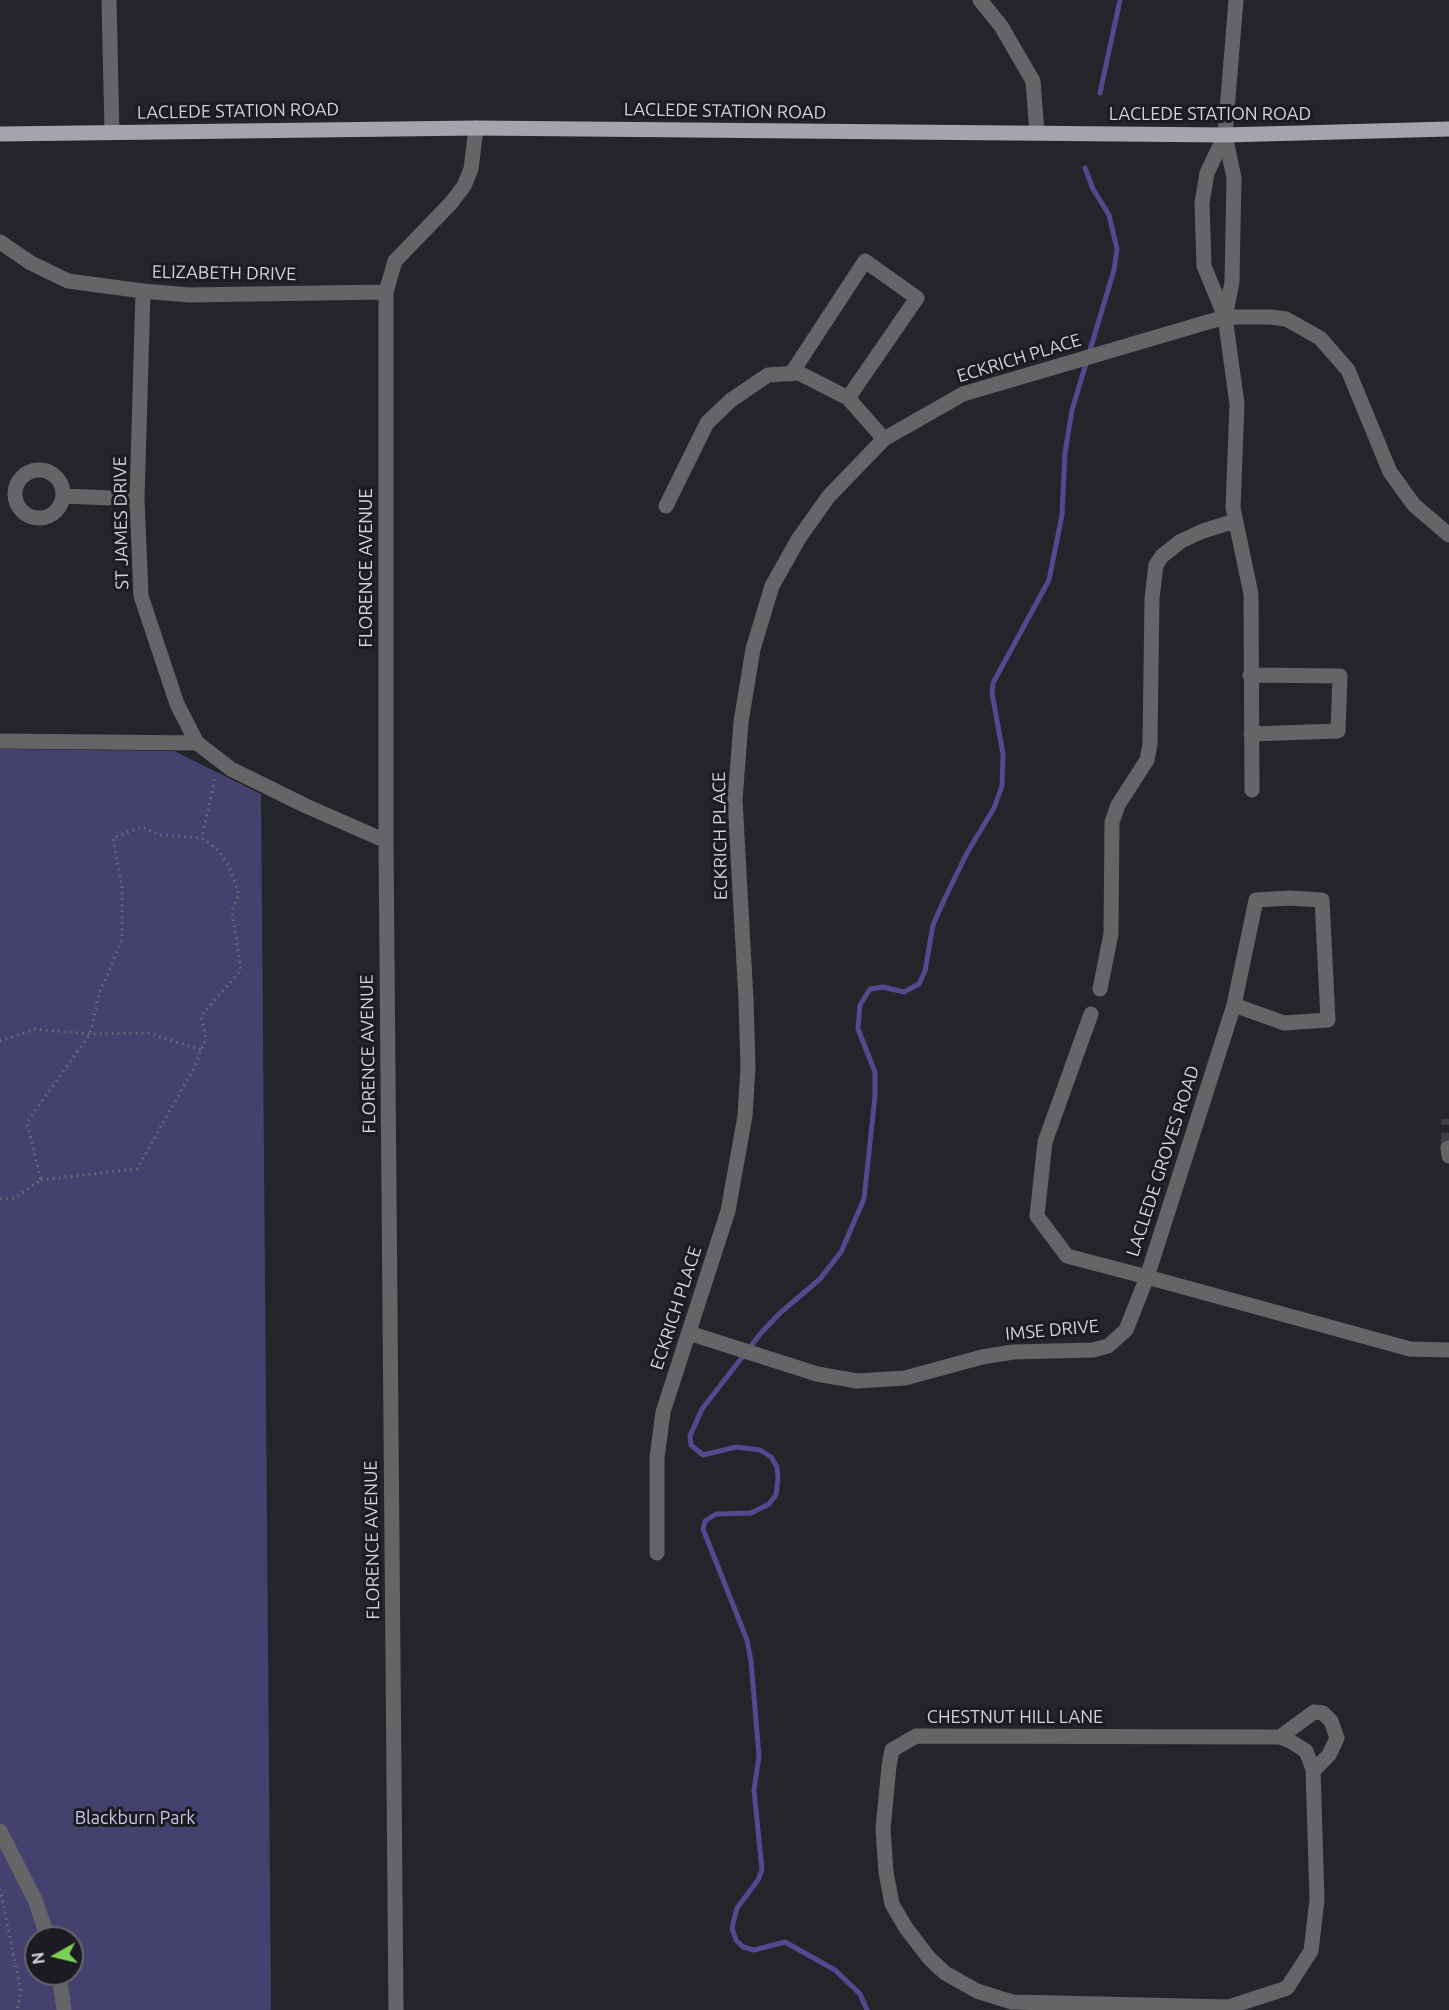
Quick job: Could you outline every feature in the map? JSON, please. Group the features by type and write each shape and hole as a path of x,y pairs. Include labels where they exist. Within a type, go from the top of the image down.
{"main road":[{"name":"LACLEDE STATION ROAD","path":"0,134 476,128 1225,135 1449,129"}],"street":[{"path":"109,0 112,132"},
{"path":"980,0 1001,26 1033,81 1037,133"},
{"path":"1225,317 1232,282 1234,178 1225,135 1236,0"},
{"name":"FLORENCE AVENUE","path":"396,2010 386,841 386,292 395,261 464,186 471,169 476,128"},
{"path":"1225,135 1207,173 1202,203 1204,266 1225,317 1236,404 1233,485 1235,521 1251,594 1252,790"},
{"name":"ELIZABETH DRIVE","path":"0,242 31,263 68,281 143,291 189,295 386,292"},
{"path":"791,374 865,261 917,298 849,398"},
{"name":"ST JAMES DRIVE","path":"143,291 137,499 141,597 177,704 197,743"},
{"path":"1225,317 1286,319 1320,338 1348,370 1390,472 1414,505 1449,535"},
{"name":"ECKRICH PLACE","path":"657,1553 657,1458 663,1412 728,1210 745,1116 748,1067 746,1000 735,800 741,722 753,649 772,586 799,538 829,496 884,439 963,394 1225,317"},
{"path":"666,506 707,423 731,400 768,375 799,373 849,398 884,439"},
{"path":"63,496 137,499"},
{"path":"1100,990 1112,934 1112,822 1118,805 1147,760 1150,744 1152,598 1156,565 1162,556 1181,541 1235,521"},
{"path":"1250,675 1340,676 1338,731 1251,734"},
{"path":"0,741 197,743 219,761 306,806 386,841"},
{"name":"LACLEDE GROVES ROAD","path":"1091,1014 1045,1142 1037,1216 1067,1256 1147,1277 1234,1005 1256,900 1289,898 1323,900 1328,1020 1284,1023 1234,1005"},
{"path":"1147,1277 1410,1349 1449,1350"},
{"name":"IMSE DRIVE","path":"689,1333 817,1374 856,1381 905,1377 982,1357 1013,1352 1093,1350 1108,1346 1126,1330 1147,1277"},
{"path":"1280,1737 1314,1712 1323,1713 1331,1721 1337,1738 1329,1755 1313,1771"},
{"name":"CHESTNUT HILL LANE","path":"916,1736 1280,1737 1306,1751 1313,1771 1317,1900 1311,1951 1287,1988 1229,2009 1012,2002 977,1991 945,1973 929,1958 906,1928 892,1904 886,1872 883,1829 890,1758 892,1750 916,1736"},
{"path":"0,1832 35,1899 44,1926"},
{"path":"61,1986 64,2010"}],"path":[{"path":"202,838 219,761"},
{"path":"0,1200 14,1198 41,1180 137,1168 201,1050 206,1038 201,1016 241,970 232,910 238,895 229,866 218,850 202,838 160,835 141,827 113,838 122,888 122,940 99,994 90,1034 27,1122 41,1180"},
{"path":"0,1041 34,1029 90,1034 148,1033 201,1050"},
{"path":"0,1889 21,1992 17,2010"}],"green space":[{"name":"Blackburn Park","path":"0,749 174,751 261,794 271,2010 0,2010"}],"waterway":[{"path":"1100,93 1120,0"},
{"path":"867,2010 860,1994 835,1970 785,1942 754,1950 743,1947 736,1940 732,1928 737,1908 758,1880 762,1870 754,1790 759,1756 751,1661 747,1640 703,1529 705,1521 716,1514 751,1513 769,1504 776,1495 778,1478 777,1467 771,1457 760,1450 736,1447 703,1455 691,1445 690,1436 702,1409 761,1333 780,1313 820,1279 841,1252 864,1199 875,1096 875,1072 858,1029 860,1005 870,989 883,987 904,992 919,984 925,971 933,925 967,853 994,808 1002,786 1003,754 992,693 993,683 1049,580 1062,515 1065,453 1072,410 1114,270 1117,249 1109,215 1093,189 1085,168"}],"tunnel":[{"path":"1448,1148 1449,1119"}]}
